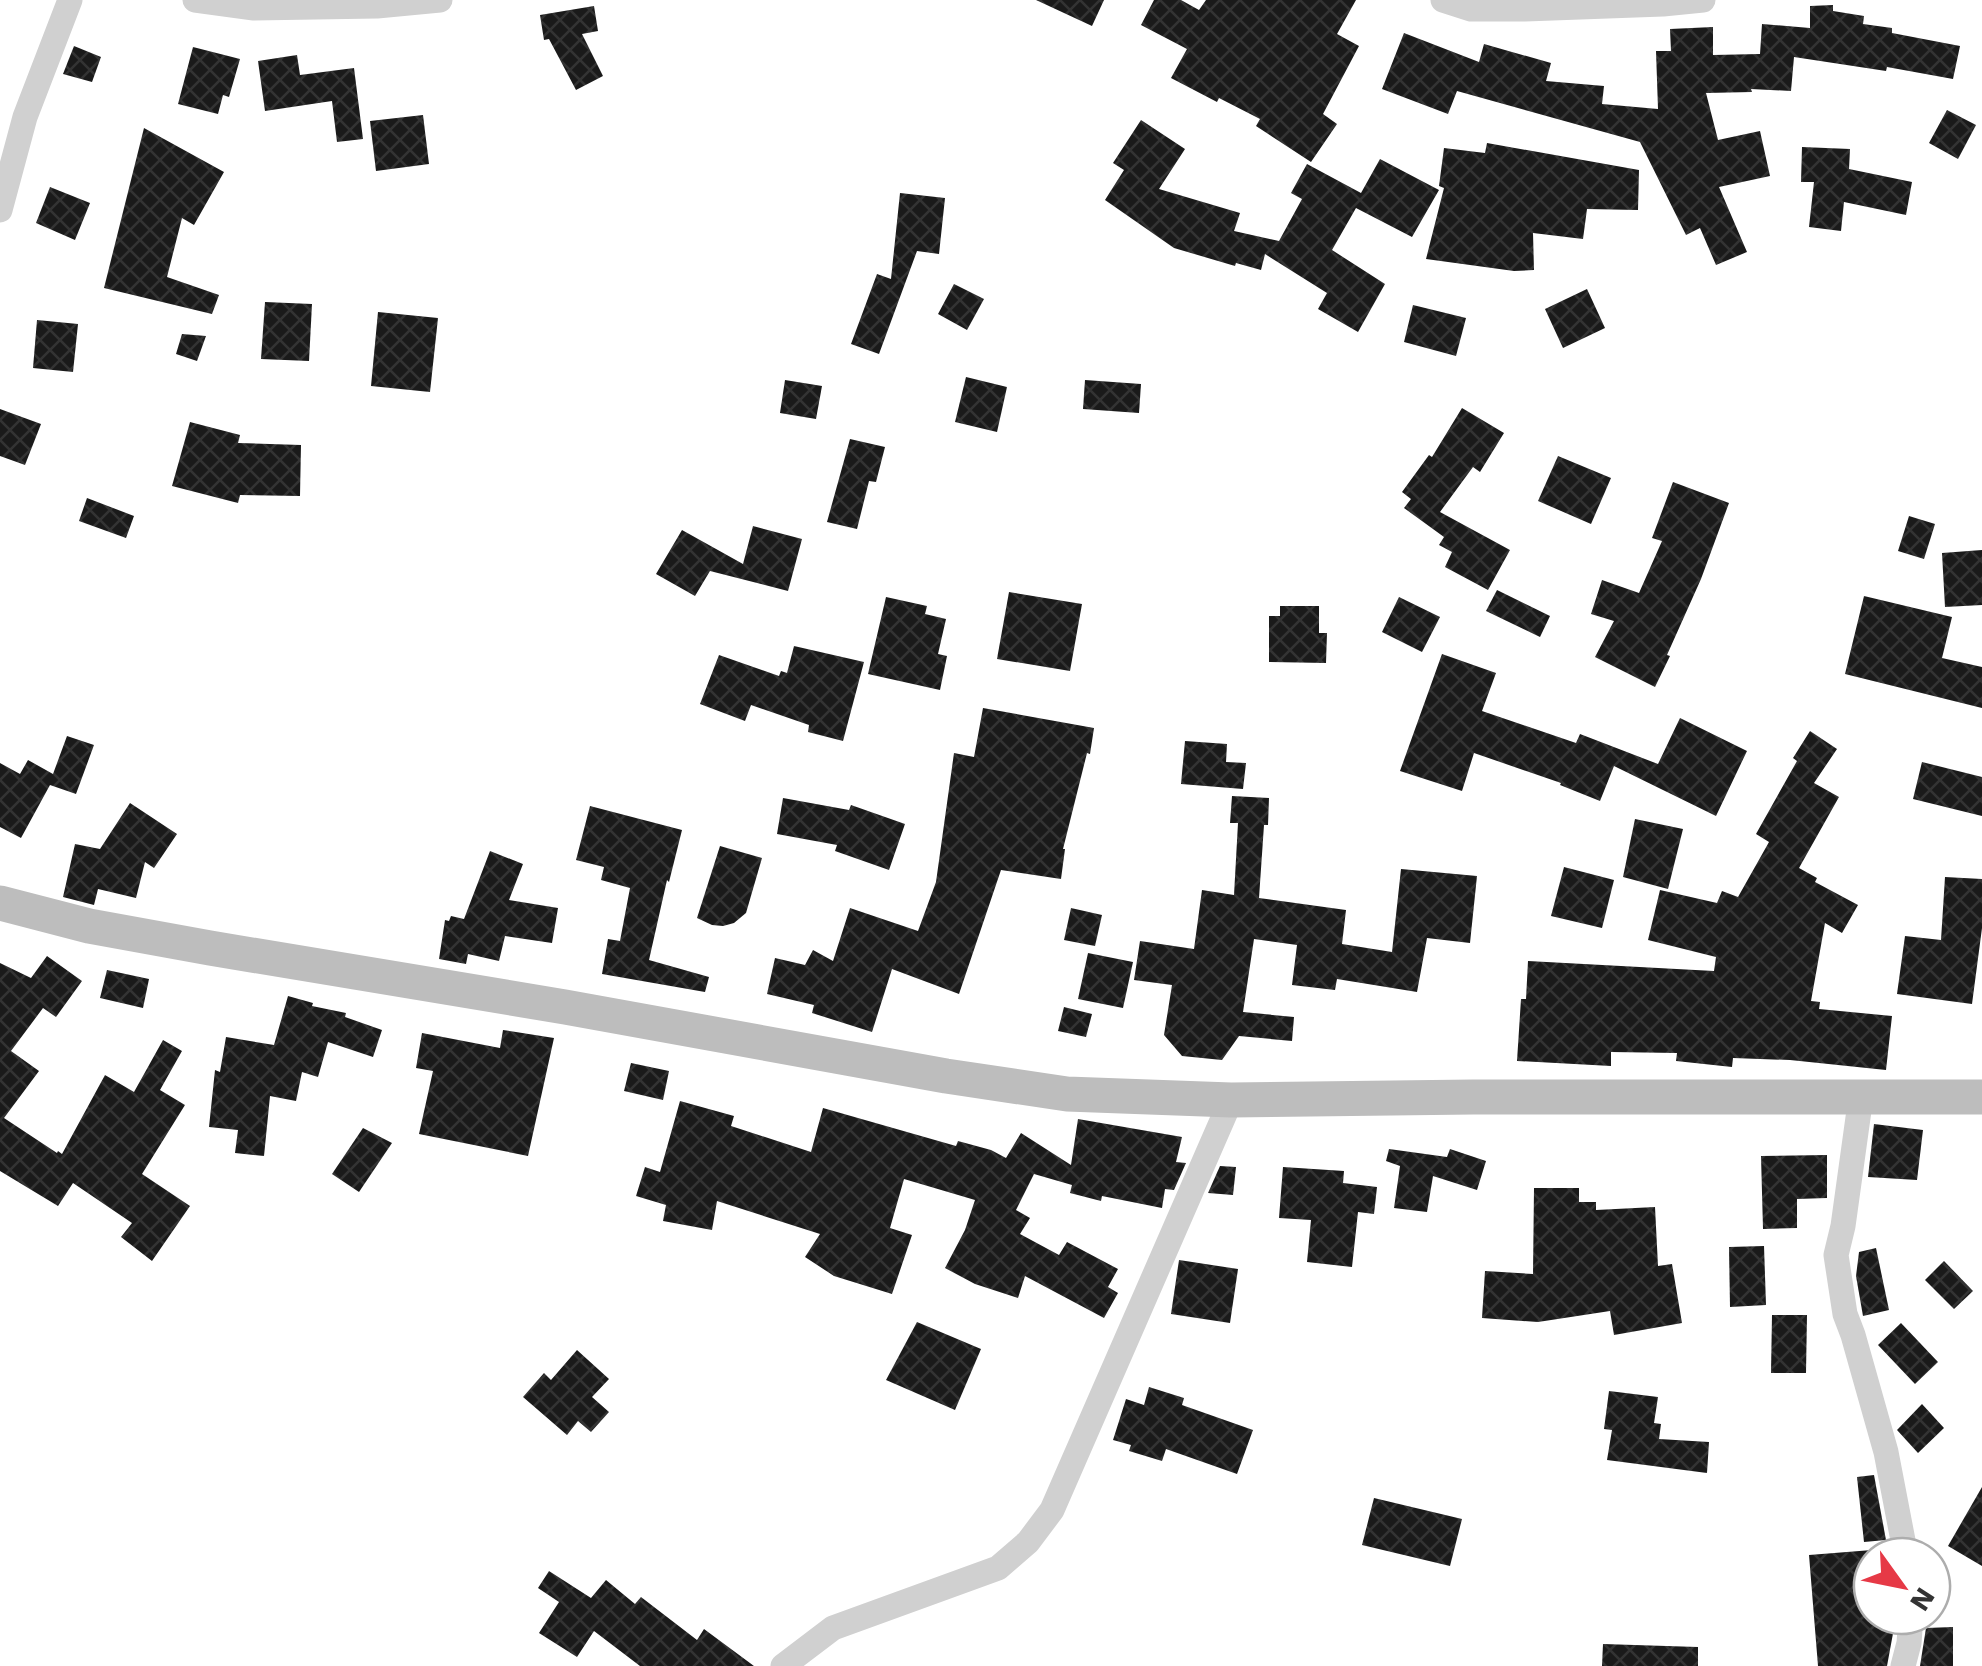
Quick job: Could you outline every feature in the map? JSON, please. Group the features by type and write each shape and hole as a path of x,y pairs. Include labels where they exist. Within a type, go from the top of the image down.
{"main road":[{"path":"0,903 89,926 1066,1094 1231,1100 1982,1097"}],"street":[{"path":"0,210 26,117 70,0"},
{"path":"195,0 254,8 376,6 440,0"},
{"path":"1444,0 1470,9 1525,9 1702,0"},
{"path":"1861,1096 1836,1255 1846,1314 1886,1452 1902,1536"},
{"path":"783,1666 834,1628 998,1568 1028,1542 1052,1510 1231,1100"},
{"path":"1903,1666 1911,1636"}],"building":[{"path":"1036,0 1104,0 1092,26"},
{"path":"1154,0 1181,0 1199,10 1206,0 1356,0 1337,34 1359,46 1323,114 1337,124 1311,162 1256,126 1260,119 1171,78 1187,49 1141,25"},
{"path":"1833,5 1833,11 1864,16 1863,24 1960,46 1953,79 1794,57 1791,91 1706,93 1718,140 1760,131 1770,176 1719,187 1747,252 1716,265 1700,228 1686,235 1640,142 1457,91 1448,114 1382,89 1404,33 1479,62 1484,44 1551,63 1546,81 1604,86 1602,104 1658,109 1656,51 1671,51 1670,29 1713,27 1713,55 1760,54 1762,24 1810,28 1810,6"},
{"path":"594,6 598,31 582,34 603,76 576,90 549,39 544,40 540,15"},
{"path":"74,46 101,57 92,82 63,74"},
{"path":"193,47 240,59 229,97 223,95 218,114 178,104"},
{"path":"297,55 300,75 354,68 363,139 337,142 332,101 265,111 258,61"},
{"path":"1947,110 1976,125 1958,159 1929,143"},
{"path":"423,115 429,164 376,171 370,121"},
{"path":"1141,120 1185,149 1159,189 1240,213 1234,231 1279,241 1302,199 1291,193 1307,164 1361,193 1380,159 1439,190 1412,237 1356,208 1332,250 1385,284 1358,332 1318,309 1327,293 1265,254 1261,270 1174,248 1105,200 1124,170 1113,163"},
{"path":"144,128 224,172 194,225 182,218 167,277 219,295 212,314 104,288"},
{"path":"1487,143 1639,170 1638,210 1587,209 1583,239 1533,233 1534,270 1514,271 1426,259 1444,188 1439,186 1444,148 1485,153"},
{"path":"1802,147 1850,149 1849,169 1912,182 1906,215 1844,202 1841,231 1809,227 1814,182 1801,182"},
{"path":"50,187 90,203 75,240 36,223"},
{"path":"900,193 945,198 939,254 917,251 879,354 851,344 877,274 891,279"},
{"path":"954,284 984,299 967,330 938,314"},
{"path":"1587,289 1605,328 1563,348 1545,309"},
{"path":"265,302 312,304 309,361 261,359"},
{"path":"1413,305 1466,318 1456,356 1404,342"},
{"path":"378,312 438,318 430,392 371,386"},
{"path":"37,320 78,324 73,372 33,368"},
{"path":"182,334 206,336 197,361 176,354"},
{"path":"966,377 1007,387 997,432 955,422"},
{"path":"785,380 822,386 816,419 780,413"},
{"path":"1085,380 1141,384 1139,413 1083,409"},
{"path":"1462,408 1504,433 1480,472 1473,467 1440,512 1510,550 1488,590 1445,567 1452,552 1439,545 1444,537 1404,508 1411,499 1402,492 1429,455 1432,457"},
{"path":"0,409 41,424 25,465 0,456"},
{"path":"190,422 240,435 238,443 301,445 300,496 240,495 238,503 172,486"},
{"path":"850,439 885,447 876,482 869,481 857,529 827,522"},
{"path":"1558,456 1611,478 1591,524 1538,501"},
{"path":"1673,482 1729,503 1655,687 1595,657 1614,621 1591,614 1602,580 1639,593 1662,541 1652,538"},
{"path":"87,498 134,516 126,538 79,521"},
{"path":"1909,516 1935,524 1924,559 1898,551"},
{"path":"753,526 802,539 788,591 710,571 695,596 656,574 682,530 743,564"},
{"path":"1982,550 1982,605 1945,607 1942,553"},
{"path":"1497,590 1550,616 1540,637 1486,611"},
{"path":"1009,592 1082,604 1070,671 997,659"},
{"path":"1864,596 1952,617 1942,658 1982,667 1982,708 1845,674"},
{"path":"886,597 927,606 925,614 946,619 938,654 947,656 940,690 868,674"},
{"path":"1399,597 1440,617 1422,652 1382,632"},
{"path":"1280,606 1319,606 1319,633 1327,633 1326,663 1269,662 1269,616 1280,616"},
{"path":"794,646 864,662 843,741 808,732 809,725 751,705 745,721 700,704 719,655 779,676 781,671 787,673"},
{"path":"1442,654 1496,673 1482,711 1576,743 1580,734 1658,764 1680,718 1747,751 1716,816 1614,766 1600,801 1474,753 1462,791 1400,771"},
{"path":"983,708 1094,728 1063,849 1061,879 1001,870 959,994 892,969 872,1032 812,1013 814,1005 767,994 775,958 805,965 813,950 833,961 850,908 918,931 936,882 954,753 974,757"},
{"path":"1810,731 1837,749 1814,783 1839,797 1799,868 1817,878 1815,882 1858,905 1842,933 1825,923 1811,1001 1820,1002 1819,1009 1892,1016 1886,1070 1733,1058 1732,1067 1676,1061 1677,1053 1611,1052 1611,1066 1517,1061 1528,961 1714,971 1716,957 1648,940 1660,890 1717,903 1722,891 1738,897 1769,842 1756,834"},
{"path":"67,736 94,745 76,794 50,785 21,838 0,827 0,763 20,774 28,760 53,774"},
{"path":"1185,741 1227,744 1226,762 1246,763 1243,789 1181,784"},
{"path":"1922,762 1982,777 1982,816 1913,799"},
{"path":"1232,796 1269,798 1259,898 1346,910 1342,944 1392,952 1401,869 1477,876 1470,943 1427,938 1417,992 1337,979 1335,990 1292,985 1297,945 1254,939 1243,1012 1294,1017 1292,1041 1239,1036 1222,1060 1182,1056 1164,1035 1172,985 1134,980 1140,941 1194,949 1202,890 1234,895 1238,823 1230,823"},
{"path":"783,798 849,810 851,805 905,824 889,870 835,851 837,845 777,834"},
{"path":"130,803 177,834 154,868 145,862 136,898 98,889 94,905 63,897 75,844 100,849"},
{"path":"590,806 682,830 649,960 709,977 705,992 602,974 608,939 620,941 630,888 601,880 604,867 576,860"},
{"path":"1635,819 1683,829 1668,889 1623,877"},
{"path":"720,846 762,858 746,913 723,926 697,918"},
{"path":"490,851 523,864 509,900 558,908 552,943 505,936 499,961 468,954 466,964 439,959 445,920 449,921 451,916 464,919"},
{"path":"1564,867 1614,880 1602,928 1551,916"},
{"path":"1945,877 1982,879 1982,928 1972,1004 1897,994 1905,936 1941,940"},
{"path":"1071,908 1102,915 1095,946 1064,940"},
{"path":"1088,953 1133,962 1123,1008 1078,999"},
{"path":"47,956 82,981 56,1017 43,1008 11,1051 39,1071 4,1118 62,1154 105,1075 134,1092 163,1040 182,1051 160,1090 185,1105 142,1174 190,1206 152,1261 121,1237 132,1223 73,1183 58,1206 0,1171 0,963 31,978"},
{"path":"107,970 149,979 143,1008 100,998"},
{"path":"288,996 346,1013 345,1017 382,1030 373,1057 328,1042 318,1077 302,1072 296,1101 270,1096 264,1156 235,1153 238,1130 209,1127 215,1070 220,1072 226,1037 274,1045"},
{"path":"1064,1007 1092,1014 1086,1037 1058,1031"},
{"path":"503,1030 554,1038 528,1156 419,1134 433,1071 416,1068 422,1033 500,1048"},
{"path":"631,1063 669,1071 663,1100 624,1091"},
{"path":"680,1101 734,1116 731,1126 811,1152 823,1108 956,1146 958,1141 991,1150 1006,1158 1021,1133 1071,1165 1078,1119 1182,1137 1176,1162 1186,1163 1174,1190 1165,1189 1162,1208 1070,1193 1072,1185 1034,1174 1016,1210 1030,1218 1020,1234 1059,1255 1067,1242 1118,1269 1108,1287 1118,1293 1104,1318 1025,1276 1018,1298 975,1284 945,1268 975,1200 904,1179 890,1228 912,1235 892,1294 834,1276 805,1257 820,1234 717,1201 712,1230 663,1221 666,1205 636,1196 645,1167 660,1172"},
{"path":"1874,1124 1923,1130 1917,1180 1868,1177"},
{"path":"363,1128 392,1143 359,1192 332,1174"},
{"path":"1389,1149 1447,1157 1450,1149 1486,1161 1477,1190 1433,1176 1427,1212 1394,1208 1400,1166 1386,1161"},
{"path":"1827,1155 1827,1198 1797,1199 1797,1228 1763,1229 1761,1156"},
{"path":"1220,1166 1236,1167 1233,1195 1208,1193"},
{"path":"1283,1167 1344,1171 1343,1183 1377,1187 1374,1214 1358,1212 1352,1267 1307,1262 1311,1220 1279,1218"},
{"path":"1534,1188 1579,1188 1579,1202 1596,1202 1596,1210 1655,1207 1658,1266 1672,1264 1682,1323 1614,1335 1610,1311 1538,1322 1482,1318 1485,1271 1533,1274"},
{"path":"1764,1246 1766,1305 1730,1307 1729,1247"},
{"path":"1876,1248 1889,1310 1863,1316 1856,1276 1859,1252"},
{"path":"1179,1260 1238,1269 1230,1323 1171,1314"},
{"path":"1944,1261 1973,1291 1954,1309 1925,1280"},
{"path":"1772,1315 1807,1315 1806,1373 1771,1373"},
{"path":"917,1322 981,1349 955,1410 886,1380"},
{"path":"1901,1323 1938,1362 1915,1384 1878,1345"},
{"path":"577,1350 609,1379 592,1397 609,1412 591,1432 578,1421 567,1435 523,1397 544,1373 551,1380"},
{"path":"1149,1387 1184,1398 1182,1405 1253,1430 1237,1474 1166,1449 1162,1461 1129,1451 1131,1445 1113,1440 1126,1399 1144,1405"},
{"path":"1609,1391 1658,1397 1654,1423 1661,1424 1659,1439 1709,1442 1707,1473 1607,1460 1612,1430 1604,1429"},
{"path":"1922,1404 1944,1428 1918,1453 1897,1430"},
{"path":"1874,1475 1885,1536 1863,1536 1857,1477"},
{"path":"1982,1487 1982,1566 1952,1548 1952,1539"},
{"path":"1374,1498 1462,1519 1450,1566 1362,1545"},
{"path":"1852,1552 1852,1636 1893,1636 1887,1666 1818,1666 1809,1555"},
{"path":"549,1571 591,1598 606,1580 635,1604 641,1597 697,1640 704,1629 754,1666 640,1666 594,1631 577,1657 539,1633 559,1602 538,1588"},
{"path":"1952,1627 1953,1666 1920,1666 1925,1636 1952,1636"},
{"path":"1603,1644 1698,1647 1698,1666 1602,1666"}]}
